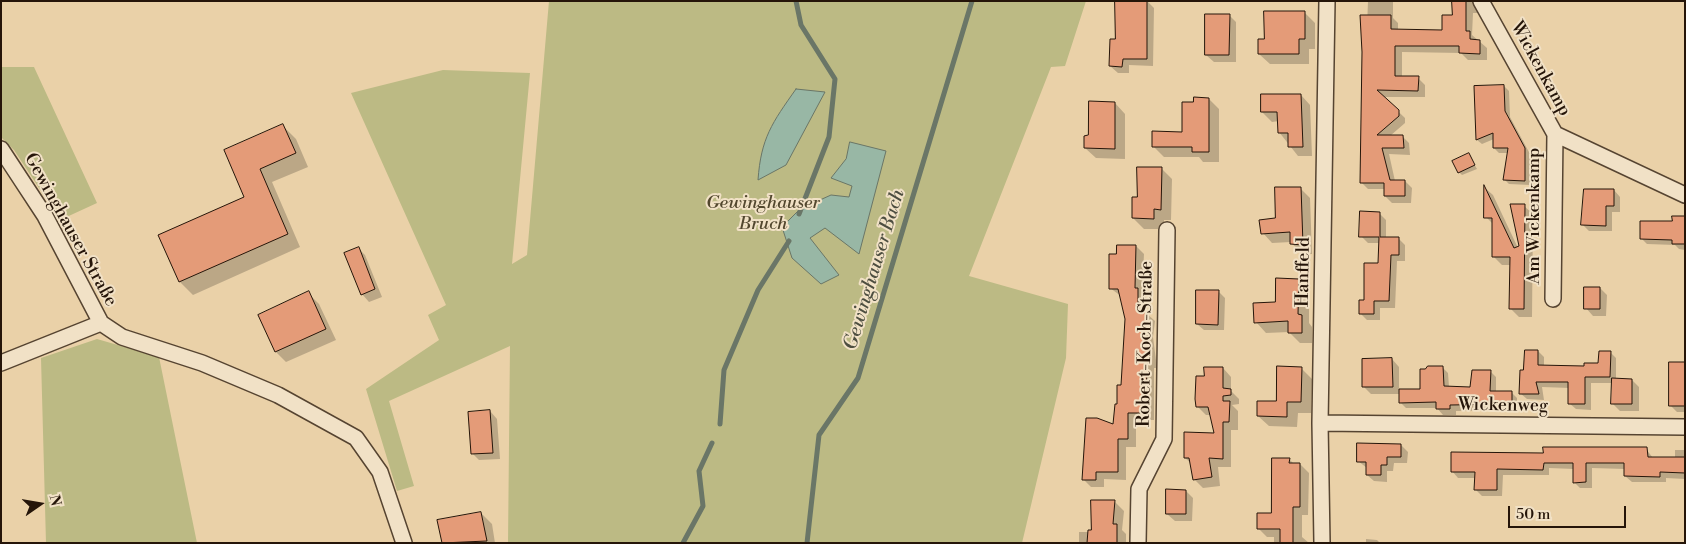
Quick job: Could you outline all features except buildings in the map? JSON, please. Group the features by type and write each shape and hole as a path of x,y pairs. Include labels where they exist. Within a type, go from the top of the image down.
{"street":[{"name":"Hanffeld","path":"1322,543 1320,423 1327,1"},
{"name":"Wickenkamp","path":"1481,1 1555,134 1685,195"},
{"name":"Am Wickenkamp","path":"1554,299 1555,134"},
{"name":"Gewinghauser Straße","path":"1,149 45,216 101,323 122,337 202,363 278,395 356,438 380,472 404,543"},
{"name":"Robert-Koch-Straße","path":"1138,543 1139,489 1164,439 1167,230"},
{"path":"1,363 101,323"},
{"name":"Wickenweg","path":"1320,423 1685,427"}],"green space":[{"name":"Gewinghauser Bruch","path":"549,1 1086,1 1065,66 1051,67 969,276 1068,304 1066,358 1022,543 508,543 510,346 389,401 414,486 397,491 366,389 439,340 428,315 446,305 351,93 443,70 530,73 512,264 527,255"},
{"path":"1,67 34,67 97,203 60,220 14,150 1,137"},
{"path":"97,339 159,357 197,543 46,543 41,358"}],"shaded area":[{"path":"796,89 825,92 786,165 758,180 762,153 769,132"},
{"path":"850,142 886,151 859,254 825,228 810,238 839,275 821,284 792,258 782,227 800,209 831,195 849,197 852,186 831,178 846,159"}],"waterway":[{"path":"796,1 801,25 835,79 829,137 799,214"},
{"name":"Gewinghauser Bach","path":"807,543 819,435 858,378 972,1"},
{"path":"720,424 724,370 758,290 789,241"},
{"path":"683,543 703,506 699,471 712,443"}]}
